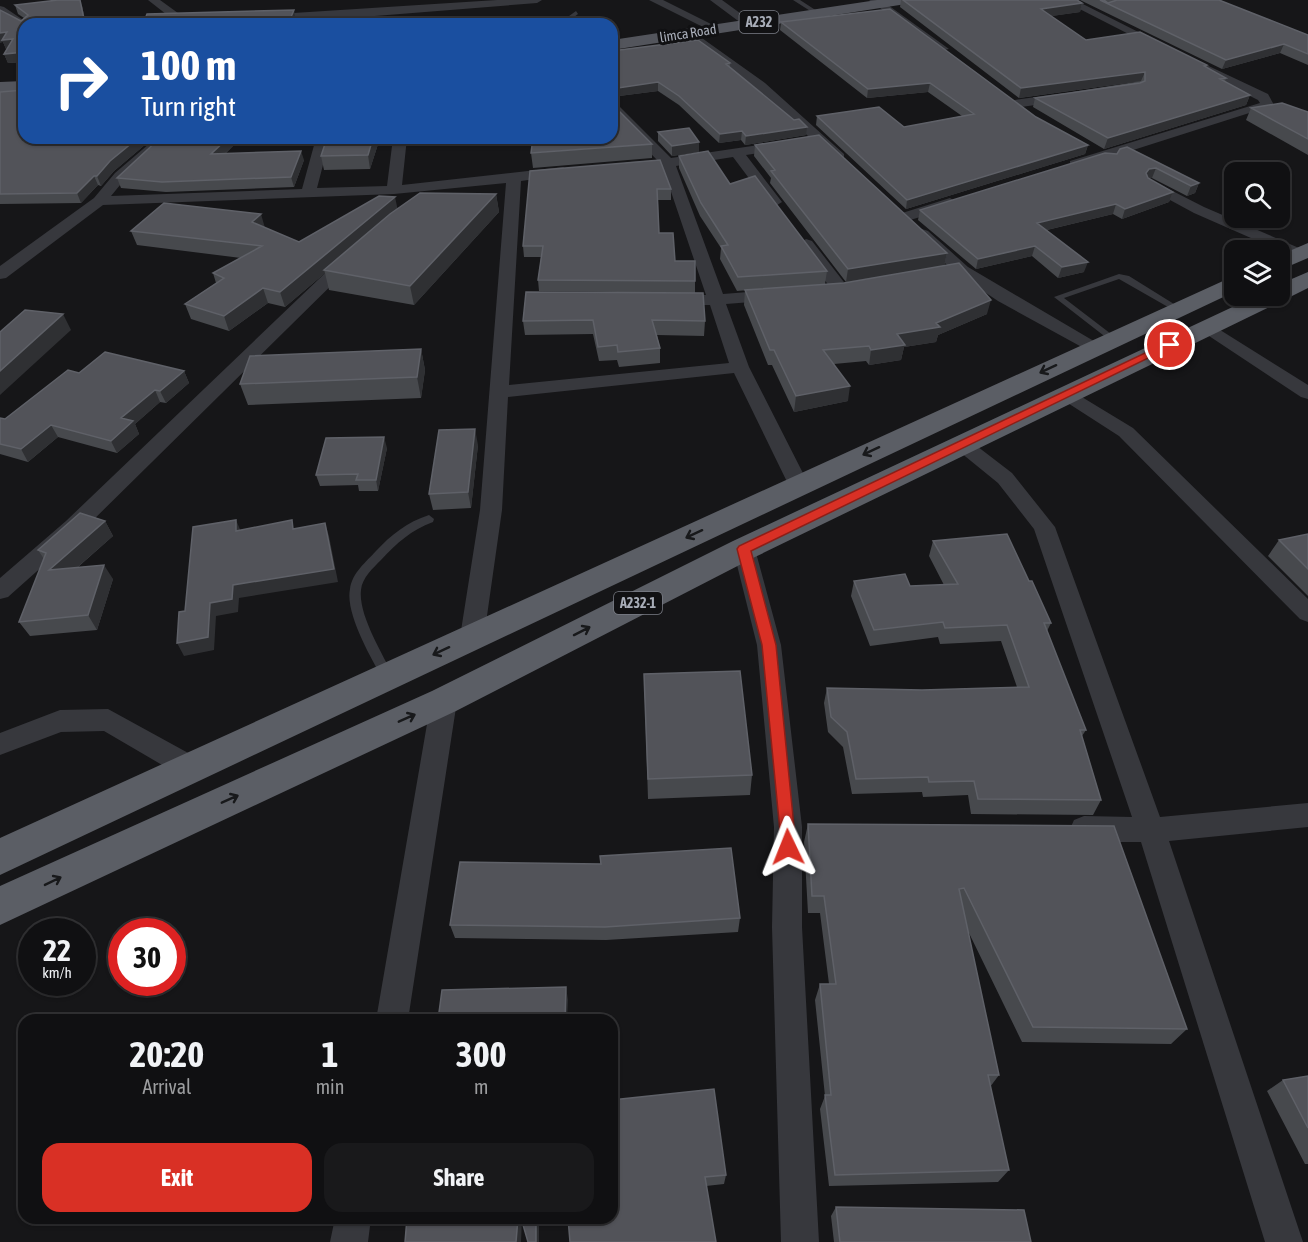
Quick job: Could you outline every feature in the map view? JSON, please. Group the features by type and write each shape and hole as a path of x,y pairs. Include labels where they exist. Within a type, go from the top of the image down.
{"highway":[{"path":"1290,258 1304,252"},
{"path":"1290,288 1308,279"},
{"name":"A232-1","path":"0,857 1224,288"},
{"name":"A232-1","path":"0,906 114,851 444,701 744,549 1254,306"},
{"path":"97,812 114,851"}],"main road":[{"name":"limca Road","path":"618,44 878,2 906,0"},
{"path":"0,87 18,86"}],"street":[{"path":"153,0 183,18"},
{"path":"380,18 427,5 537,0"},
{"path":"654,0 715,29"},
{"path":"715,0 749,24"},
{"path":"1058,169 1273,107 1263,97 1067,0"},
{"path":"301,2 314,18"},
{"path":"878,2 951,56"},
{"path":"0,9 18,22"},
{"path":"250,18 314,18"},
{"path":"0,27 18,25"},
{"path":"688,33 761,86 853,171"},
{"path":"1032,116 1011,101 1081,94"},
{"path":"618,113 668,164 740,367 798,485"},
{"path":"609,167 668,164 821,140"},
{"path":"0,274 99,201 120,176 157,144"},
{"path":"308,194 321,144"},
{"path":"394,190 399,144"},
{"path":"1082,144 1106,157"},
{"path":"737,153 785,217"},
{"path":"99,201 394,190 574,170"},
{"path":"472,637 491,510 514,178"},
{"path":"1151,184 1199,210 1304,252"},
{"path":"416,207 445,186"},
{"path":"959,200 898,212 962,270 1004,297 1104,343"},
{"path":"799,235 841,290"},
{"path":"0,591 74,526 331,275 363,247"},
{"path":"940,273 962,270"},
{"path":"818,292 863,286"},
{"path":"657,300 716,300 796,294"},
{"path":"505,298 528,298"},
{"path":"1209,328 1308,393"},
{"path":"498,393 740,367"},
{"path":"1067,394 1126,432 1308,613"},
{"path":"962,444 1005,477 1041,520 1151,830 1284,1242"},
{"path":"744,549 769,645 799,827 788,927 800,1242"},
{"path":"393,1014 444,701"},
{"path":"0,744 60,721 108,720 191,768"},
{"path":"1057,829 1151,830 1308,815"},
{"path":"349,1242 352,1224"}],"lane":[{"path":"796,0 817,13"},
{"path":"569,18 576,13"},
{"path":"1104,343 1058,297 1119,276 1178,309"},
{"path":"387,676 357,608 355,591 361,574 393,537 412,525 429,519"}],"building":[{"path":"80,0 84,18 24,18 28,15 15,5"},
{"path":"903,0 1077,0 1082,3 1041,9 1086,40 1140,32 1207,65 1204,66 1226,78 1220,79 1250,95 1108,138 1035,98 1140,83 1145,81 1145,72 1021,88"},
{"path":"1100,0 1108,3 1117,0 1219,0 1308,35 1308,54 1284,44 1226,60"},
{"path":"890,9 1036,117 1088,145 907,200 817,116 879,107 904,127 974,114 930,83 868,89 781,22"},
{"path":"0,10 18,19 18,53 4,54 13,39 2,40 7,32 0,33"},
{"path":"294,10 291,18 145,18 147,14"},
{"path":"698,40 730,63 726,64 794,120 799,119 807,127 746,136 742,131 720,134 679,96 658,82 618,88 618,50"},
{"path":"18,90 18,144 131,144 77,193 0,194 0,92"},
{"path":"1282,103 1308,112 1308,139 1251,108"},
{"path":"618,110 652,144 531,153 532,144 618,144"},
{"path":"689,128 699,142 672,146 658,132"},
{"path":"819,135 947,253 848,269 771,171 775,170 755,145"},
{"path":"154,144 222,144 211,154 301,151 291,177 162,182 117,178"},
{"path":"325,144 371,144 368,155 321,156"},
{"path":"1127,147 1199,183 1191,186 1156,168 1149,169 1146,173 1148,178 1173,192 1125,209 1116,204 1037,223 1088,262 1062,267 1035,246 978,259 920,210 1105,153 1117,154 1120,149"},
{"path":"708,151 730,184 755,176 827,271 738,277 721,246 728,245 701,203 679,156"},
{"path":"660,160 671,189 657,189 659,233 673,233 675,261 695,261 695,281 538,280 543,246 523,246 530,171"},
{"path":"420,193 496,194 410,286 324,270 390,214"},
{"path":"379,196 395,197 280,292 263,288 224,316 185,304 224,278 213,273 262,246 131,231 164,203 261,214 252,222 299,242"},
{"path":"959,263 991,300 936,323 940,327 897,334 905,345 871,350 869,346 823,350 850,386 796,396 774,350 770,350 745,290 844,283"},
{"path":"526,292 703,293 705,321 652,320 660,348 618,352 617,345 598,347 593,320 523,321"},
{"path":"25,310 63,314 0,371 0,332"},
{"path":"421,349 417,377 240,384 250,356"},
{"path":"105,352 184,371 160,391 155,390 121,418 133,421 111,441 51,425 21,449 0,444 0,418 5,419 68,370 79,373"},
{"path":"475,429 468,492 429,494 439,430"},
{"path":"384,437 376,480 356,480 358,474 316,475 326,438"},
{"path":"80,513 105,521 49,570 104,565 88,615 19,622 46,553 38,550"},
{"path":"236,520 236,531 292,520 293,529 325,523 334,569 233,585 232,599 210,603 208,637 177,643 179,612 185,611 193,527"},
{"path":"1007,534 1051,623 1044,623 1086,730 1080,730 1101,800 978,799 974,781 929,782 928,777 856,779 847,732 831,717 827,688 922,690 1029,687 1007,625 945,628 943,622 874,630 854,581 905,574 910,586 958,584 933,541"},
{"path":"1308,534 1308,569 1279,540"},
{"path":"740,671 752,775 648,779 644,674"},
{"path":"808,824 1114,826 1187,1029 1033,1027 964,888 959,889 999,1075 988,1075 1009,1170 835,1175 825,1095 831,1095 820,984 836,984 824,896 812,896"},
{"path":"731,848 740,918 605,927 450,925 460,862 601,864 600,856"},
{"path":"566,987 565,1014 439,1014 442,990"},
{"path":"1308,1076 1308,1128 1283,1080"},
{"path":"714,1089 726,1175 705,1177 716,1242 570,1242 568,1224 618,1224 618,1099"},
{"path":"836,1207 1024,1210 1031,1242 840,1242"},
{"path":"406,1224 518,1224 516,1242 405,1242"},
{"path":"523,1224 536,1224 536,1242 528,1242"}],"route":[{"path":"788,847 788,827 769,645 744,549 1170,345"}]}
